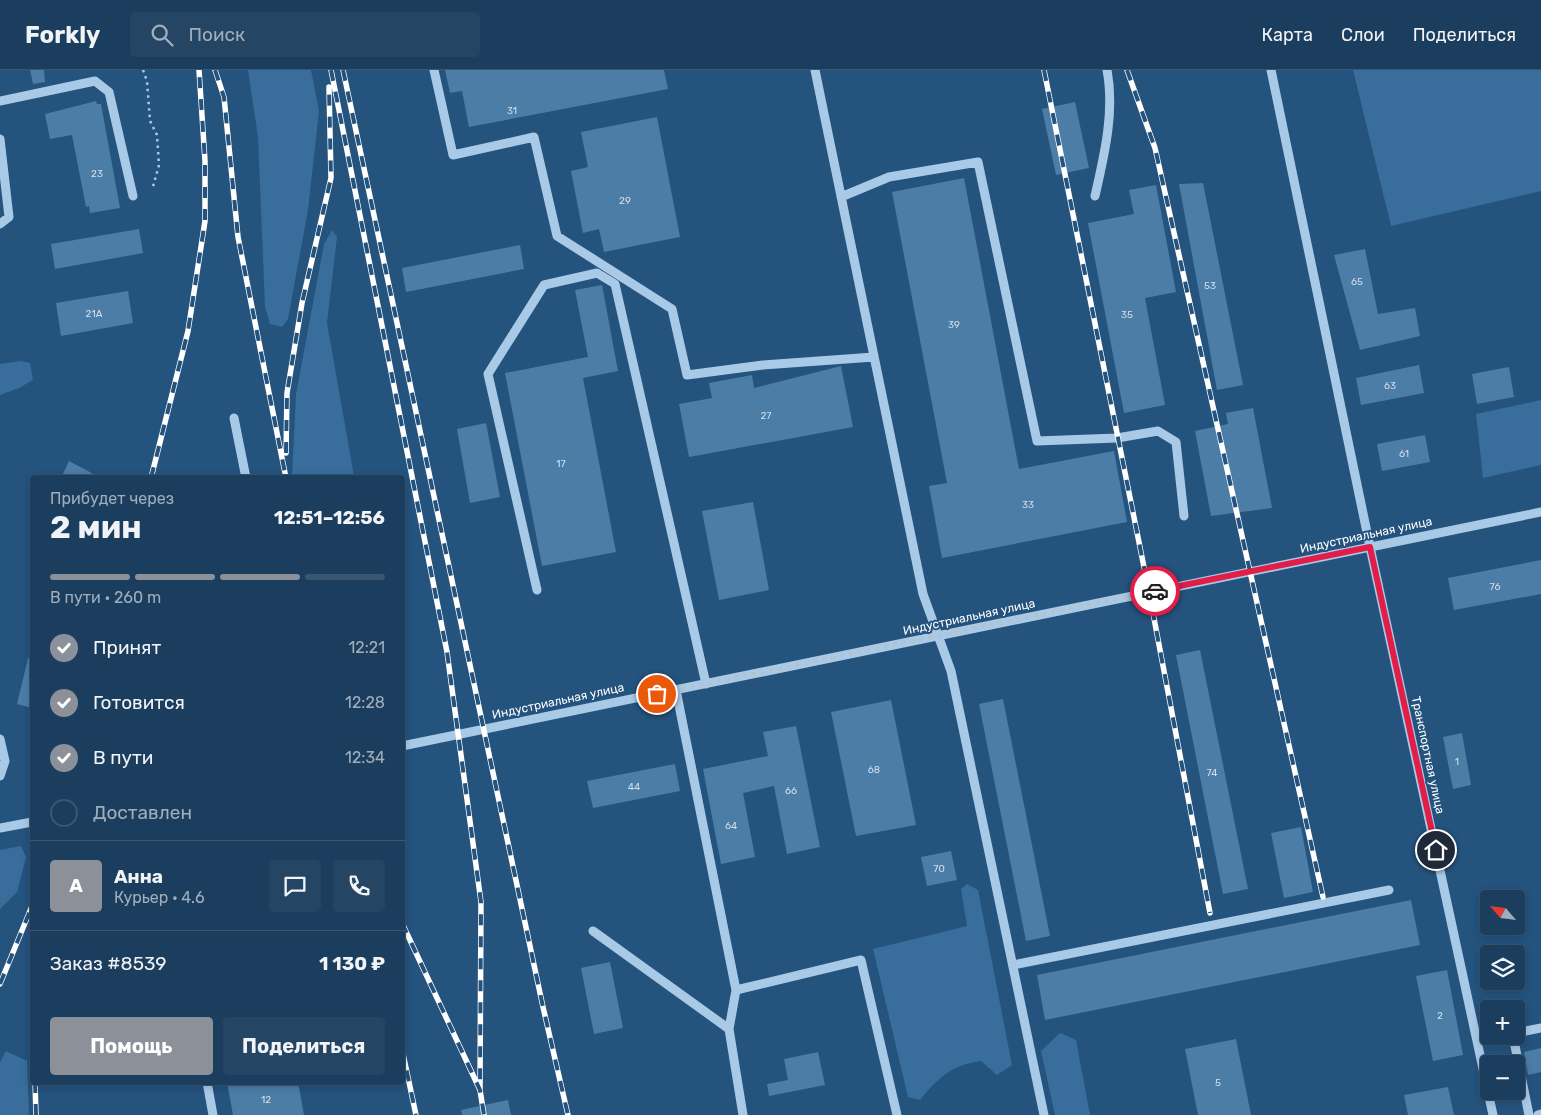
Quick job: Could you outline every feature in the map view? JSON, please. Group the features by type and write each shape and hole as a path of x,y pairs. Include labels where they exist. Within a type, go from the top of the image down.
{"street":[{"path":"434,70 453,155 534,137 557,236 672,309 687,375 874,356"},
{"path":"815,70 923,594 952,671 1044,1115"},
{"path":"1095,196 1107,141 1109,86 1107,70"},
{"name":"Транспортная улица","path":"1271,70 1361,496 1370,547 1493,1115"},
{"path":"0,101 95,81 109,92 133,196"},
{"path":"0,139 9,216 0,224"},
{"path":"841,197 890,177 978,162 1037,441 1117,438 1158,431 1176,442 1184,516"},
{"path":"537,590 488,374 544,285 597,273 615,284 706,684"},
{"path":"234,418 245,475"},
{"name":"Индустриальная улица","path":"405,745 1541,512"},
{"path":"676,690 736,990 728,1029 743,1115"},
{"path":"0,740 5,761 0,776"},
{"path":"0,828 30,822"},
{"path":"1013,965 1389,890"},
{"path":"593,931 728,1029"},
{"path":"736,990 861,960 897,1115"},
{"path":"1525,1032 1541,1028"},
{"path":"1516,1045 1528,1115"},
{"path":"208,1085 213,1115"}],"path":[{"path":"143,70 146,81 150,122 156,135 159,165 152,190"}],"shaded area":[{"path":"248,70 311,70 319,111 308,210 288,319 282,327 270,324 265,307 258,137"},
{"path":"1353,70 1541,70 1541,191 1391,226"},
{"path":"332,230 337,237 327,323 354,475 292,475 296,394 324,244"},
{"path":"21,361 30,363 33,380 0,395 0,364"},
{"path":"1541,400 1541,465 1483,478 1476,414"},
{"path":"21,846 26,857 17,892 0,909 0,850"},
{"path":"967,884 978,890 1012,1065 997,1075 981,1061 962,1065 939,1079 920,1100 908,1097 873,949 967,926 961,889"},
{"path":"1060,1033 1076,1040 1090,1115 1055,1115 1041,1051"},
{"path":"6,1051 27,1061 29,1115 0,1115 0,1062"}],"building":[{"path":"30,70 44,70 45,82 33,84"},
{"path":"445,70 664,70 668,89 469,127 462,91 450,93"},
{"path":"96,101 97,104 101,104 120,208 90,213 89,206 86,207 72,135 50,139 45,114"},
{"path":"1075,102 1089,168 1056,175 1042,109"},
{"path":"657,117 680,237 604,252 599,229 583,233 571,171 588,167 581,132"},
{"path":"964,178 1019,469 1114,451 1127,522 942,558 929,486 947,483 892,192"},
{"path":"1203,183 1243,385 1217,390 1179,184"},
{"path":"1156,185 1176,292 1145,298 1165,405 1124,413 1088,223 1134,214 1129,190"},
{"path":"139,229 143,253 55,269 51,244"},
{"path":"520,245 524,269 406,292 402,268"},
{"path":"1365,249 1378,314 1415,308 1420,336 1360,350 1334,255"},
{"path":"602,285 618,371 583,378 616,552 542,566 505,373 588,357 575,290"},
{"path":"128,291 133,323 61,336 56,303"},
{"path":"1419,365 1424,393 1361,405 1356,378"},
{"path":"841,366 853,427 689,457 679,404 712,398 709,383 752,375 754,388"},
{"path":"1509,367 1514,397 1477,404 1472,374"},
{"path":"1253,408 1272,508 1211,516 1195,431 1228,424 1226,413"},
{"path":"486,423 500,497 470,503 457,429"},
{"path":"1425,435 1430,462 1382,471 1377,444"},
{"path":"69,461 95,475 62,475"},
{"path":"753,502 769,590 719,600 702,511"},
{"path":"1541,560 1541,594 1454,610 1448,578"},
{"path":"1200,650 1248,889 1223,894 1176,655"},
{"path":"28,658 30,658 30,707 17,704"},
{"path":"1003,699 1050,936 1026,941 979,704"},
{"path":"891,700 916,825 856,836 831,712"},
{"path":"796,726 820,847 787,854 774,786 743,793 755,857 721,864 703,769 768,756 763,732"},
{"path":"1462,733 1471,785 1453,789 1443,737"},
{"path":"675,764 680,791 593,808 587,781"},
{"path":"1301,827 1313,892 1284,898 1271,833"},
{"path":"951,851 957,880 927,886 921,857"},
{"path":"1411,900 1420,945 1045,1020 1037,975"},
{"path":"610,962 623,1028 594,1034 581,968"},
{"path":"1447,970 1463,1055 1433,1061 1416,976"},
{"path":"1236,1039 1251,1115 1198,1115 1185,1049"},
{"path":"1541,1048 1541,1072 1528,1075 1524,1052"},
{"path":"818,1052 825,1085 769,1096 767,1084 788,1080 784,1059"},
{"path":"228,1085 299,1085 304,1115 233,1115"},
{"path":"1448,1087 1454,1115 1408,1115 1404,1095"},
{"path":"508,1100 511,1115 462,1115 461,1110"}],"railway":[{"path":"152,475 188,331 205,221 205,161 199,70"},
{"path":"215,70 224,97 238,237 285,475"},
{"path":"331,70 447,652 481,902 480,1090"},
{"path":"343,70 543,1007 568,1115"},
{"path":"1044,70 1149,592 1210,913"},
{"path":"1127,70 1155,148 1323,897"},
{"path":"286,453 287,393 302,303 331,178 329,87"},
{"path":"0,984 30,911"},
{"path":"405,929 480,1090 484,1115"},
{"path":"405,1063 416,1115"},
{"path":"35,1085 36,1115"}],"way so far":[{"path":"657,694 1155,591"}],"route":[{"path":"1155,591 1370,547 1436,850"}]}
